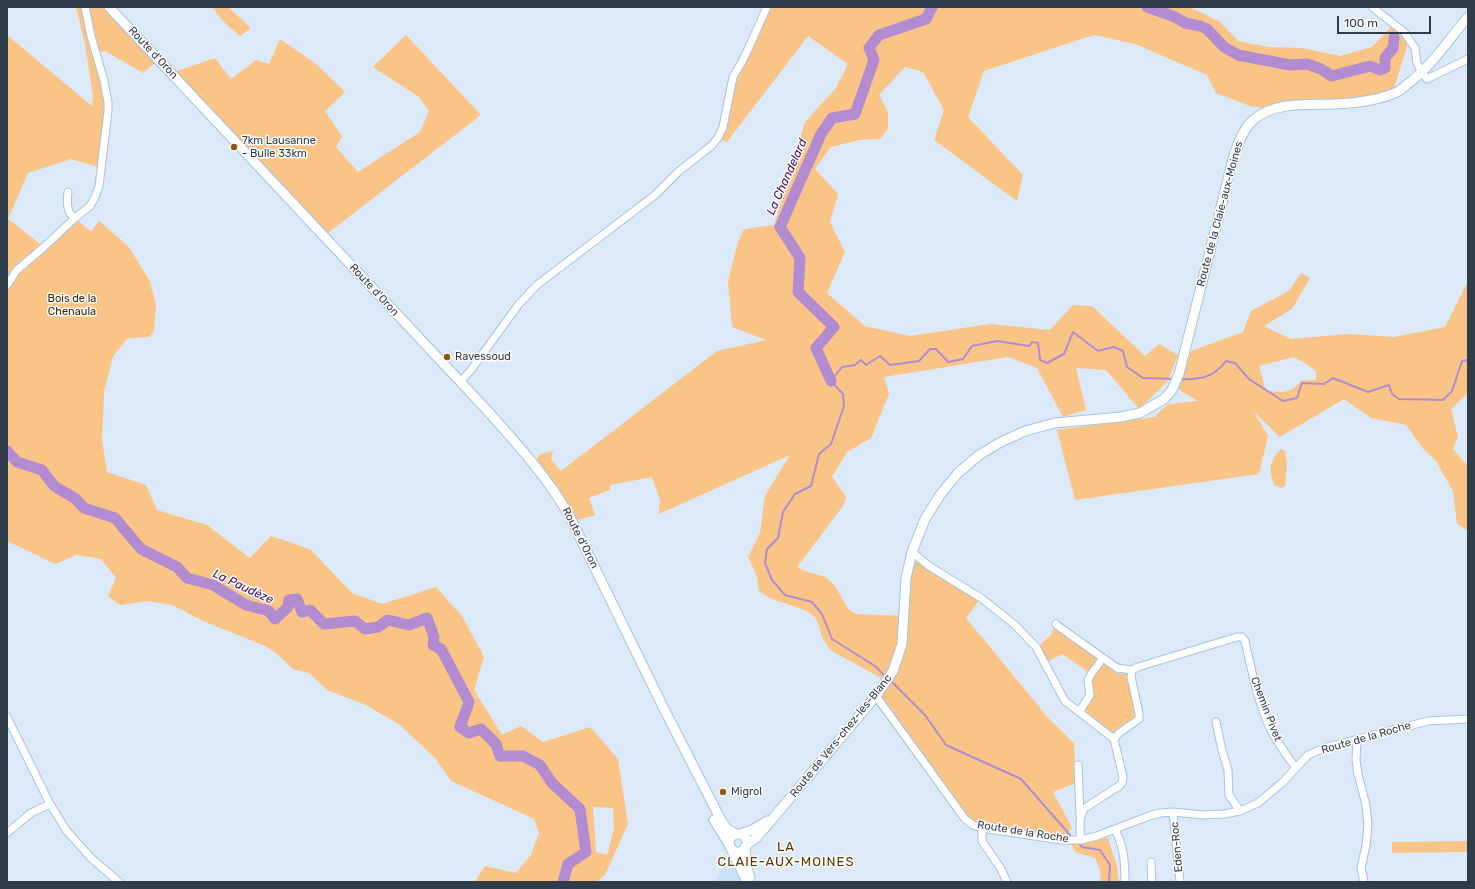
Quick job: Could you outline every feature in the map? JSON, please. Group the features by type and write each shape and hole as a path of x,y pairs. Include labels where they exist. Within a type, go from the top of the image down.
{"main road":[{"name":"Route d'Oron","path":"109,7 460,382 525,453 553,488 570,517 663,707"},
{"name":"Route de la Claie-aux-Moines","path":"1151,407 1164,399 1172,390 1179,374 1233,159 1244,131 1253,120 1264,113 1279,108 1360,102 1381,98 1398,92 1422,74 1440,54 1468,18"},
{"name":"Route de Vers-chez-les-Blanc","path":"746,846 756,838 876,696 893,671 902,644 906,578 912,552 925,519 940,495 958,474 979,455 1001,442 1025,431 1055,423 1121,417 1140,413 1151,407"},
{"path":"663,707 721,820 727,829 745,839 746,866 752,882"},
{"path":"663,707 703,796 747,882"},
{"name":"Route de Vers-chez-les-Blanc","path":"738,834 760,826 779,811"},
{"path":"730,847 730,839 738,834"},
{"path":"730,847 738,851 746,846"}],"street":[{"path":"7,285 17,270 90,206 95,197 98,186 108,102 85,7"},
{"path":"460,382 471,370 519,304 537,285 654,195 678,172 711,146 718,138 722,127 733,77 744,58 767,7"},
{"path":"1372,7 1404,32 1415,48 1417,63 1422,74 1427,79 1468,59"},
{"path":"68,192 68,210 71,216 75,218"},
{"path":"912,552 929,566 981,598 1015,625 1036,647 1065,701 1114,739 1123,777 1122,783 1085,808 1080,816"},
{"path":"1056,624 1117,668 1132,670 1131,677 1139,719 1119,733 1114,739"},
{"name":"Chemin Pivet","path":"1132,670 1237,637 1242,637 1246,645 1254,682 1272,730 1278,742 1296,768"},
{"path":"1079,712 1090,695 1088,680 1103,658"},
{"name":"Route de la Roche","path":"876,696 965,819 973,825 982,828 1060,840 1081,840 1114,830 1149,816 1173,812 1203,815 1224,814 1240,811 1258,803 1272,792 1308,755 1324,748 1428,721 1468,719"},
{"path":"7,717 50,804 66,830 91,858 119,882"},
{"path":"1216,722 1228,770 1229,795 1240,811"},
{"path":"1357,739 1356,760 1366,805 1368,824 1362,868 1364,882"},
{"path":"1078,765 1081,840"},
{"path":"7,832 31,813 50,804"},
{"name":"Eden-Roc","path":"1173,812 1180,882"},
{"path":"982,828 982,840 1008,882"},
{"path":"1114,830 1119,837 1123,851 1125,882"},
{"path":"1150,862 1152,882"}],"shaded area":[{"path":"731,861 743,882 715,882 722,869"}],"green space":[{"name":"Bois de la Chenaula","path":"76,7 109,7 159,60 143,73 105,51 96,53 108,102 101,168 71,159 28,173 8,219 44,247 75,218 91,232 99,221 128,246 150,281 156,305 154,330 150,337 128,338 113,356 104,392 102,440 107,472 146,485 157,510 207,525 250,558 271,536 310,549 352,593 382,604 436,587 462,616 484,657 474,690 502,735 521,726 543,742 590,727 618,759 628,824 605,875 596,882 475,882 485,866 516,873 531,855 539,833 534,819 451,781 435,758 400,725 366,705 327,690 309,673 293,669 276,653 265,646 203,621 172,605 147,601 120,605 108,596 116,578 101,559 76,555 55,564 7,541 7,35 92,106 93,95 85,44","holes":["593,807 613,808 614,829 607,855 596,852"]},
{"path":"212,7 228,7 251,28 240,36 224,22"},
{"path":"767,7 1190,7 1220,22 1238,41 1268,47 1302,48 1340,56 1372,47 1392,26 1401,33 1408,43 1394,88 1383,94 1364,99 1324,99 1264,108 1250,106 1216,93 1207,75 1135,44 1094,35 984,71 968,117 1023,175 1017,201 934,140 944,110 923,72 905,67 879,95 888,112 888,129 880,139 859,140 831,147 815,169 838,194 830,222 845,252 827,293 865,326 910,336 990,324 1050,330 1073,305 1092,306 1145,356 1159,344 1178,355 1168,381 1139,409 1106,370 1076,368 1086,410 1063,417 1037,368 1008,357 884,377 889,394 871,438 847,452 832,477 846,497 843,506 797,567 826,577 835,586 848,609 856,614 904,616 912,552 981,598 966,618 1050,720 1074,743 1076,783 1053,792 1072,828 1067,834 1055,835 982,825 975,822 964,813 876,696 885,684 881,678 830,650 822,637 815,617 805,610 772,599 759,591 757,576 748,557 760,533 765,496 790,455 659,514 660,500 652,477 610,485 610,490 589,498 595,515 578,520 535,460 541,454 553,451 551,459 561,471 717,351 766,340 732,327 728,281 738,242 744,229 774,225 805,122 836,88 848,64 808,36 727,142 718,138 733,77"},
{"path":"406,35 481,115 324,236 171,73 215,58 231,79 256,60 269,64 280,39 315,63 345,92 325,111 342,136 336,147 358,172 420,132 429,111 419,97 373,67"},
{"path":"1301,273 1310,278 1292,309 1264,326 1291,339 1347,334 1394,337 1445,327 1468,281 1468,393 1451,409 1458,437 1453,449 1468,466 1468,531 1457,524 1453,491 1436,461 1424,450 1406,425 1371,418 1344,399 1280,437 1254,412 1268,436 1259,474 1075,500 1057,430 1154,417 1168,404 1198,401 1178,389 1191,351 1243,332 1251,311 1289,291","holes":["1294,357 1311,367 1316,372 1316,380 1302,380 1290,390 1282,392 1266,391 1259,366"]},
{"path":"1281,449 1285,451 1287,463 1285,486 1282,488 1275,486 1271,475 1272,462"},
{"path":"1055,626 1100,660 1090,673 1062,654 1047,662 1037,647 1050,636"},
{"path":"1104,663 1118,674 1128,673 1137,715 1134,721 1112,735 1087,716 1086,708 1094,673"},
{"path":"1108,838 1117,867 1119,882 1101,882 1100,870 1095,858 1075,852 1071,844"},
{"path":"1468,841 1468,852 1392,853 1392,842"}],"waterway":[{"name":"La Chandelard","path":"831,381 816,348 834,327 798,292 800,258 780,227 821,134 832,118 855,114 874,60 869,48 879,35 926,19 932,7"},
{"name":"La Chandelard","path":"1147,7 1175,17 1185,23 1207,29 1224,47 1238,55 1290,65 1307,64 1321,69 1332,76 1370,66 1380,70 1385,68 1385,58 1393,48 1394,38"},
{"name":"La Chandelard","path":"884,675 875,666 832,639 822,614 812,602 785,595 772,580 765,563 767,549 778,538 783,512 795,494 811,486 819,454 831,444 844,406 843,394 831,381 842,367 855,365 861,360 866,365 880,356 890,365 919,361 930,349 936,349 948,362 963,359 972,346 997,341 1029,346 1032,342 1038,343 1040,360 1047,363 1064,354 1073,332 1098,351 1114,347 1123,351 1127,367 1143,378 1175,379"},
{"name":"La Chandelard","path":"1179,379 1206,377 1216,371 1226,361 1235,363 1249,379 1283,401 1297,398 1302,383 1324,384 1333,378 1368,392 1389,385 1392,394 1399,399 1443,400 1452,391 1462,361 1468,360"},
{"name":"La Paudèze","path":"7,451 17,462 42,470 54,486 76,499 84,508 115,518 141,549 177,567 187,578 213,585 246,605 269,611 275,619 288,607 289,600 297,599 302,612 310,610 324,624 355,621 365,629 378,627 388,620 409,625 427,618 434,637 433,645 441,649 469,702 460,727 469,733 481,729 496,744 500,756 523,756 540,765 552,783 580,809 586,852 568,864 563,882"},
{"path":"893,683 925,715 946,745 1021,779 1070,835"},
{"path":"1080,845 1082,847 1100,850 1110,865 1109,882"}],"place":[{"name":"7km Lausanne - Bulle 33km","path":"234,147"},
{"name":"Ravessoud","path":"447,357"},
{"name":"Migrol","path":"723,792"}],"district":[{"name":"LA CLAIE-AUX-MOINES","path":"786,854"}]}
